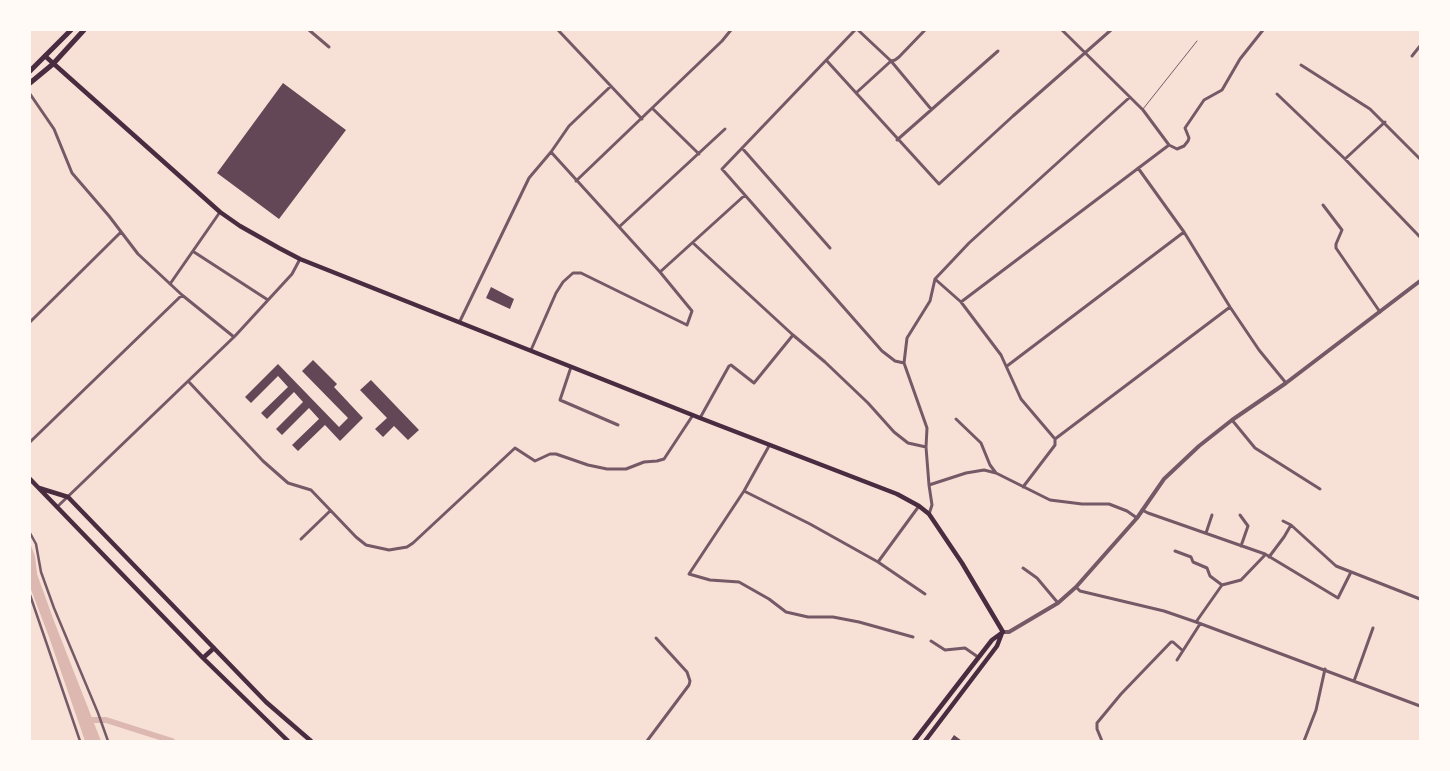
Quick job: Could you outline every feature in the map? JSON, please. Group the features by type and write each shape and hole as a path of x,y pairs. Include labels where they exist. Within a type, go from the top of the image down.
{"main road":[{"path":"30,71 71,30"},
{"path":"30,84 53,64 84,30"},
{"path":"45,56 220,212 245,229 300,259 460,321 769,446 897,494 920,506 929,514 962,563 1003,632"},
{"path":"30,479 203,658 288,741"},
{"path":"39,488 68,497 266,702 311,741"},
{"path":"914,741 992,640 1003,632"},
{"path":"925,741 997,646 1003,632"},
{"path":"203,658 214,648"}],"street":[{"path":"309,30 329,48"},
{"path":"558,30 642,119"},
{"path":"576,181 642,119 731,30"},
{"path":"904,363 895,361 882,351 722,168 857,30 890,61 931,109"},
{"path":"856,92 890,61 895,60 925,30"},
{"path":"1062,30 1143,110 1169,145 1175,149 1180,149 1188,141 1189,138 1185,128 1204,100 1222,90 1240,59 1263,30"},
{"path":"827,61 939,184 1111,30"},
{"path":"1412,56 1420,46"},
{"path":"898,140 998,51"},
{"path":"1301,65 1370,109 1420,159"},
{"path":"460,321 529,178 551,152 569,126 611,86"},
{"path":"30,94 54,129 72,173 109,216 138,254 182,295 235,337"},
{"path":"1277,94 1346,159 1420,237"},
{"path":"929,514 932,505 926,447 928,428 904,363 907,338 930,301 935,279 969,243 1130,97"},
{"path":"652,108 699,154"},
{"path":"1346,159 1385,122"},
{"path":"620,227 724,129"},
{"path":"961,302 1169,145"},
{"path":"742,148 830,248"},
{"path":"531,350 556,293 563,282 573,273 581,273 687,325 692,309 551,152"},
{"path":"1138,168 1184,232 1259,350 1286,383"},
{"path":"660,272 745,195"},
{"path":"1323,205 1342,230 1336,248 1380,312"},
{"path":"170,284 220,212"},
{"path":"30,322 121,232"},
{"path":"1007,366 1184,232"},
{"path":"692,243 833,369 894,432 908,443 926,447"},
{"path":"194,252 268,300"},
{"path":"57,507 235,337 292,274 300,259"},
{"path":"935,279 961,302 1007,366 1021,399 1055,439 1055,445 1023,487"},
{"path":"1003,632 1009,632 1058,603 1076,587 1137,518 1161,483 1174,469 1232,420 1286,383 1420,281"},
{"path":"30,442 182,295"},
{"path":"1055,439 1230,307"},
{"path":"700,418 729,366 731,365 754,383 793,335"},
{"path":"571,366 560,400 618,424"},
{"path":"189,382 263,460 288,483 311,490 366,545 389,550 407,548 515,448 536,462 550,454 556,454 607,470 626,469 644,462 663,460 693,416"},
{"path":"956,419 981,443 990,465 996,473"},
{"path":"1232,420 1256,448 1320,490"},
{"path":"769,446 744,491 689,574 710,580 739,582 769,599 786,612 808,617 833,617 859,622 913,637"},
{"path":"929,485 966,473 984,470 996,473 1050,500 1082,504 1109,504 1127,511 1137,518"},
{"path":"744,491 810,524 878,562 925,594"},
{"path":"878,562 920,506"},
{"path":"1142,510 1148,514 1265,554 1338,598 1351,572"},
{"path":"301,540 330,511"},
{"path":"1240,515 1248,526 1241,546"},
{"path":"1206,533 1212,516"},
{"path":"1283,521 1291,525 1336,566 1420,599"},
{"path":"1269,557 1284,538 1291,525"},
{"path":"30,533 36,544 41,572 54,608 98,712 108,741"},
{"path":"1175,551 1191,557 1192,562 1207,568 1210,576 1222,585"},
{"path":"1177,660 1222,585 1241,580 1265,554"},
{"path":"1023,568 1037,578 1058,603"},
{"path":"1076,587 1080,591 1164,611 1325,669 1420,706"},
{"path":"30,595 80,741"},
{"path":"1354,681 1373,628"},
{"path":"647,741 690,681 686,670 656,638"},
{"path":"931,641 945,650 966,648 978,658"},
{"path":"1102,741 1097,723 1120,694 1170,642 1173,642 1182,650"},
{"path":"1304,741 1316,710 1325,669"}],"lane":[{"path":"1143,110 1197,40"}],"shaded area":[{"path":"30,543 35,556 37,574 101,741 85,741 30,587"}],"building":[{"path":"283,83 346,130 279,219 217,173"},
{"path":"491,287 514,299 510,309 486,298"},
{"path":"313,360 337,384 334,387 363,418 340,441 325,425 298,451 292,445 319,419 309,408 282,435 276,429 303,402 294,392 267,419 261,413 288,387 278,376 251,403 245,397 278,364 339,427 348,418 302,371"},
{"path":"371,380 419,430 408,440 394,426 383,437 375,429 387,418 360,390"},
{"path":"954,735 962,741 950,741"}],"waterway":[{"path":"87,720 106,720 172,741"}]}
